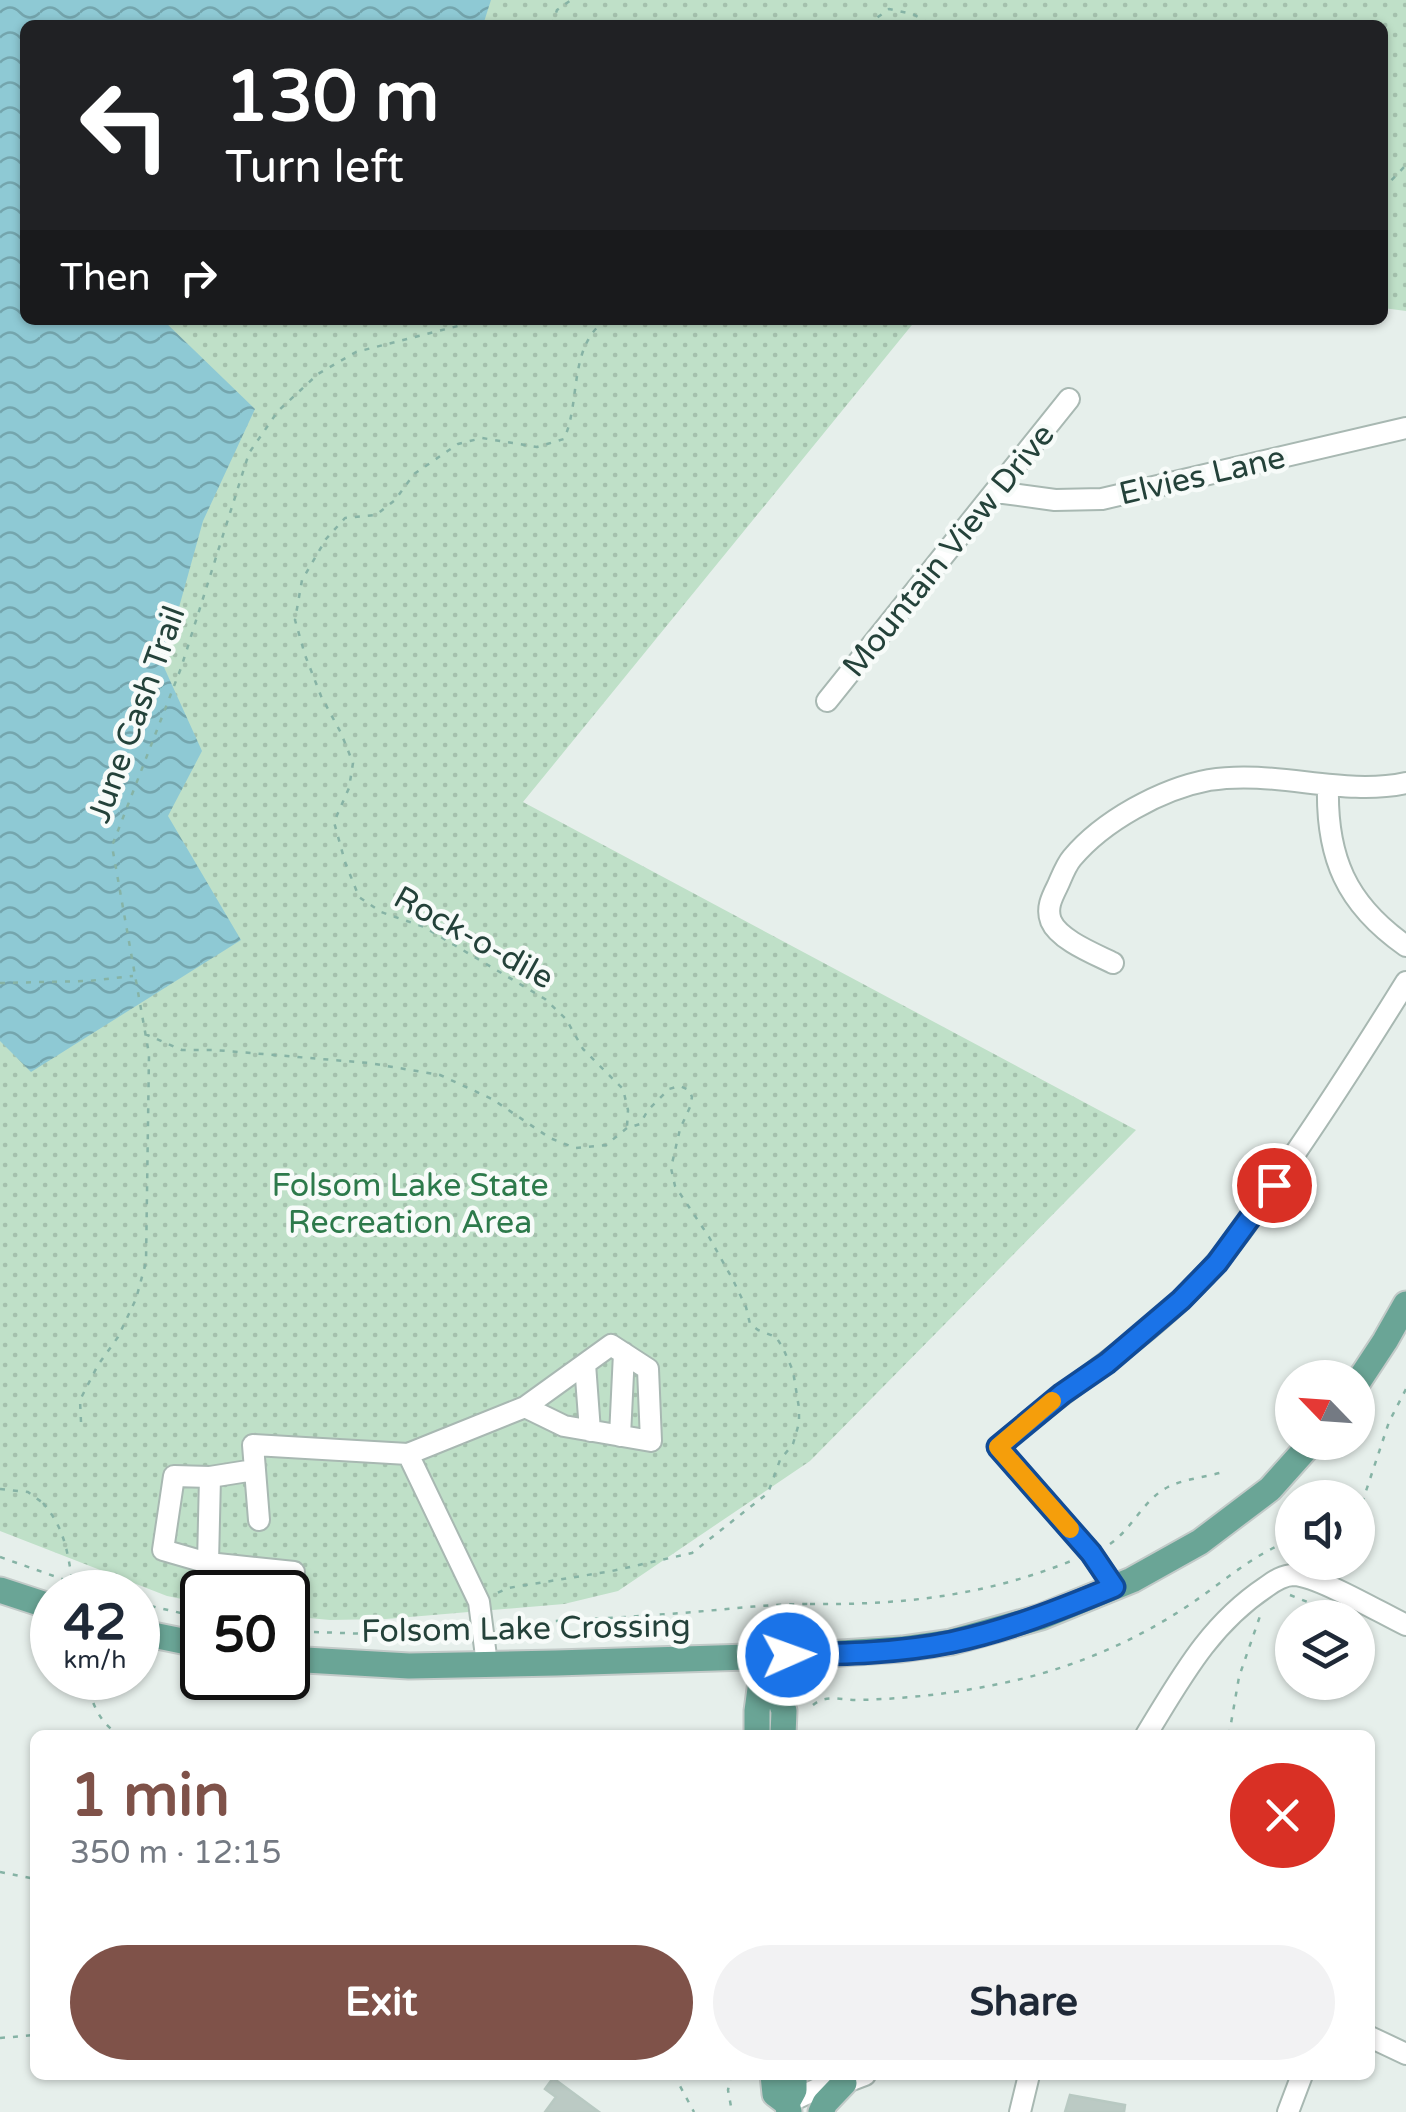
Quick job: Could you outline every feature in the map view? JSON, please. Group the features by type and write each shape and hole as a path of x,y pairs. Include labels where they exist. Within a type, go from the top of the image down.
{"main road":[{"path":"1372,1360 1406,1304"},
{"name":"Folsom Lake Crossing","path":"310,1660 409,1666 487,1664 902,1649 951,1642 1041,1617 1114,1587 1200,1542 1270,1489 1296,1460"},
{"path":"0,1590 30,1600"},
{"path":"757,1730 765,1655"},
{"path":"765,1655 784,1711 783,1730"},
{"path":"774,2080 775,2094 788,2108 794,2080"},
{"path":"821,2112 825,2103 854,2080"}],"street":[{"name":"Mountain View Drive","path":"828,701 1070,400"},
{"name":"Elvies Lane","path":"996,492 1055,500 1102,499 1406,428"},
{"path":"1113,963 1061,935 1053,925 1049,909 1070,860 1122,816 1180,788 1238,777 1366,787 1406,784"},
{"path":"1328,784 1328,828 1342,876 1363,909 1406,946"},
{"path":"1114,1587 1091,1553 998,1447 1028,1419 1145,1332 1217,1263 1296,1153 1406,982"},
{"path":"258,1520 254,1446 408,1454 526,1408 611,1346 648,1369 651,1440 564,1426 526,1408"},
{"path":"620,1436 624,1354"},
{"path":"586,1364 590,1430"},
{"path":"408,1454 479,1602 487,1664"},
{"path":"254,1470 210,1477 174,1476 163,1550 208,1563 275,1570"},
{"path":"208,1563 210,1477"},
{"path":"1149,1730 1185,1671 1222,1622 1278,1578 1293,1575 1317,1582 1406,1625"},
{"path":"1375,2039 1406,2054"},
{"path":"788,2108 834,2081 844,2080"},
{"path":"1020,2112 1028,2080"},
{"path":"1288,2112 1300,2080"}],"path":[{"path":"554,20 557,10 570,0"},
{"path":"874,20 889,9 923,20"},
{"path":"1388,184 1406,164"},
{"name":"June Cash Trail","path":"81,1422 80,1400 118,1337 136,1299 146,1262 149,1054 112,846 181,668 249,453 278,411 318,374 356,352 459,325"},
{"name":"Rock-o-dile","path":"599,325 582,352 570,425 564,439 538,446 482,438 458,444 414,474 395,500 376,515 345,518 326,538 302,580 295,620 321,696 354,763 349,788 334,822 360,897 381,912 424,928 545,999 566,1019 583,1049 623,1089 627,1128"},
{"path":"0,983 135,976"},
{"path":"145,1034 182,1050 369,1063 440,1074 492,1099 550,1138 575,1148 606,1146 627,1128 640,1124 669,1089 680,1086 688,1090 692,1097 680,1130 671,1175 733,1280 750,1324 776,1338 789,1360 800,1408 793,1444 780,1460 768,1493 692,1553 508,1588 479,1602"},
{"path":"1369,1480 1389,1422 1406,1389"},
{"path":"310,1632 370,1634 726,1607 898,1602 954,1595 1010,1583 1091,1553 1114,1542 1151,1500 1167,1488 1223,1472"},
{"path":"0,1488 28,1492 44,1503 64,1534 70,1570"},
{"path":"813,1705 825,1698 854,1700 951,1693 1063,1666 1133,1638 1213,1590 1275,1546"},
{"path":"0,1557 37,1570"},
{"path":"1292,1595 1303,1600"},
{"path":"808,1604 808,1613"},
{"path":"1230,1730 1239,1677 1259,1618 1266,1609"},
{"path":"93,1700 97,1712 113,1730"},
{"path":"0,1872 30,1878"},
{"path":"0,2038 30,2035"},
{"path":"677,2080 694,2112"},
{"path":"730,2080 732,2112"}],"green space":[{"name":"Folsom Lake State Recreation Area","path":"0,0 1406,0 1406,311 1388,309 1388,20 20,20 20,325 912,325 523,802 1136,1130 810,1461 618,1591 564,1604 330,1620 310,1618 310,1570 180,1570 180,1599 160,1593 160,1570 100,1570 0,1531"}],"water":[{"path":"0,0 491,0 485,20 20,20 20,325 168,325 255,409 203,521 163,665 202,751 168,816 241,940 31,1072 0,1041"}],"building":[{"path":"556,2080 599,2112 545,2112 556,2097 545,2089"},
{"path":"1070,2095 1125,2105 1124,2112 1065,2112"}],"slow traffic":[{"path":"1052,1401 998,1447 1070,1529"}],"route":[{"path":"788,1655 902,1649 951,1642 1041,1617 1114,1587 1091,1553 998,1447 1028,1419 1107,1363 1181,1300 1217,1263 1274,1185"}]}
